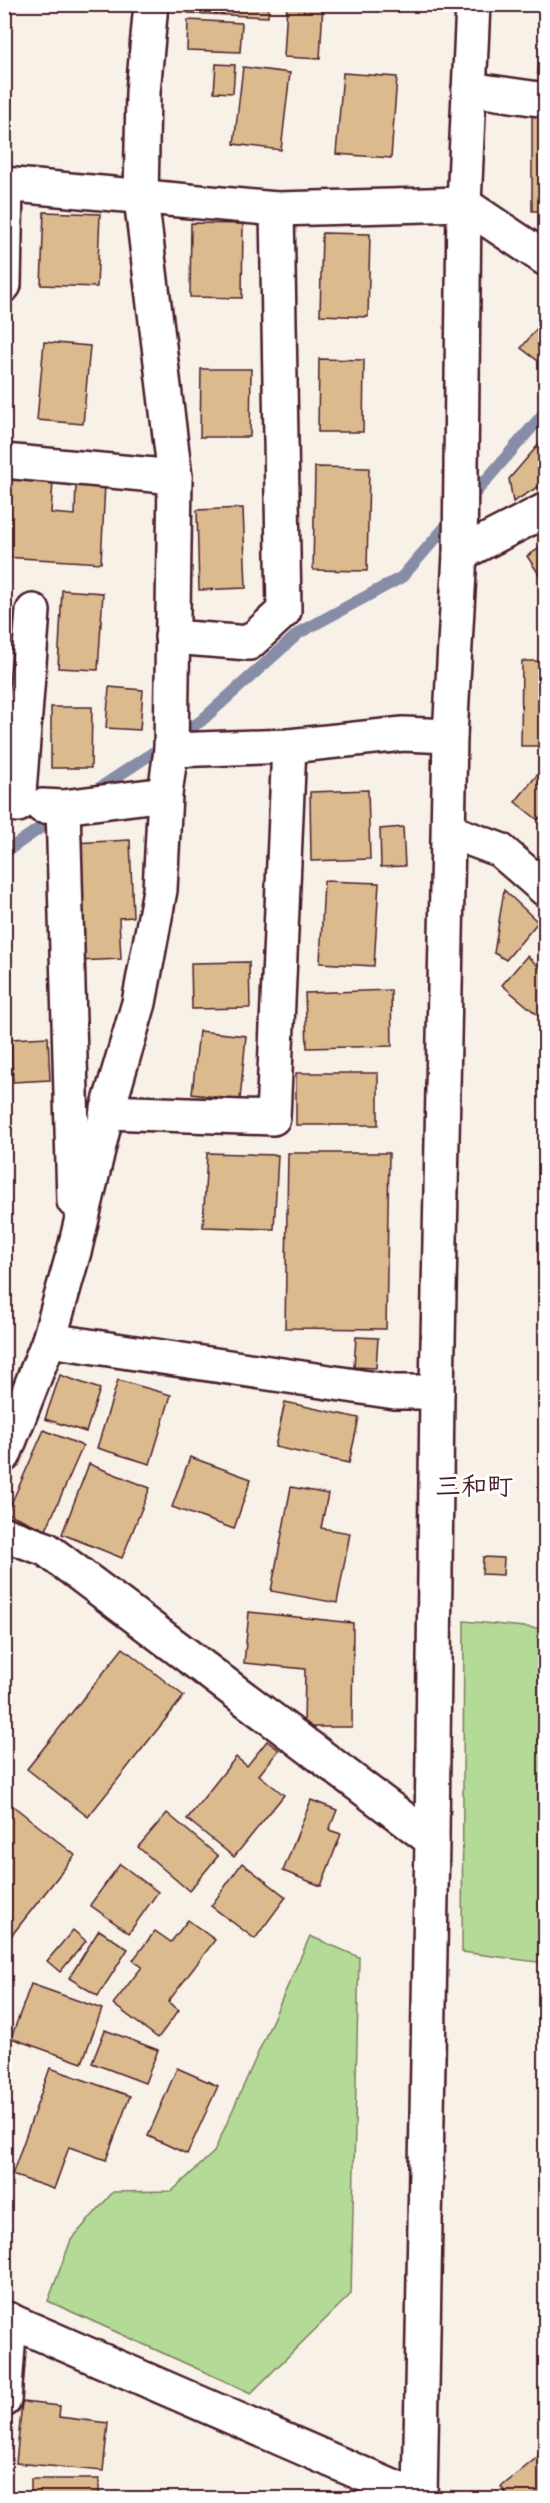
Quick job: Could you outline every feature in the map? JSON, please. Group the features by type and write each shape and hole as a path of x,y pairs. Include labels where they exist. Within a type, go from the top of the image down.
{"street":[{"path":"4,1455 49,1340 75,1248 107,1112 139,1003 160,890 165,794 171,750 175,477 141,198 143,92 151,4"},
{"path":"4,2400 7,2319 419,2499 432,1840 436,1392 450,736 460,554 464,204 473,4"},
{"path":"469,89 546,100"},
{"path":"4,285 5,184 141,198 277,208 464,204 546,259"},
{"path":"172,637 249,643 284,610 277,208"},
{"path":"4,461 175,477"},
{"path":"460,554 546,510"},
{"path":"33,611 11,806 63,807 165,794"},
{"path":"171,750 289,746 404,734 450,736"},
{"path":"107,1112 273,1118 289,746"},
{"path":"63,807 75,1248"},
{"path":"449,831 500,850 546,890"},
{"path":"49,1340 395,1392 436,1392"},
{"path":"4,1534 46,1549 432,1840"}],"green space":[{"path":"464,1621 545,1629 545,1963 462,1952"},
{"path":"310,1936 359,1957 351,2294 251,2393 48,2301 71,2240 113,2192 172,2191 214,2152"}],"building":[{"path":"188,4 269,4 268,17 188,13"},
{"path":"287,4 323,4 320,59 284,57"},
{"path":"544,4 546,4 546,75 538,74"},
{"path":"188,20 242,23 240,52 187,50"},
{"path":"216,64 235,65 233,93 214,92"},
{"path":"243,67 290,73 281,150 234,144"},
{"path":"343,73 397,77 391,158 336,154"},
{"path":"532,116 546,116 546,211 532,211"},
{"path":"44,212 100,214 97,287 41,285"},
{"path":"191,223 243,224 242,298 190,297"},
{"path":"322,233 370,234 368,317 320,315"},
{"path":"546,317 546,367 521,348"},
{"path":"44,342 90,346 83,424 37,420"},
{"path":"319,359 364,360 363,432 318,432"},
{"path":"201,369 251,369 250,437 200,437"},
{"path":"546,436 546,482 513,502 509,479"},
{"path":"315,467 369,468 367,571 313,570"},
{"path":"6,478 53,481 51,513 75,515 76,483 105,484 101,563 4,557"},
{"path":"243,508 246,588 199,590 197,510"},
{"path":"546,544 546,585 527,556"},
{"path":"62,590 103,593 98,670 58,668"},
{"path":"522,661 546,661 546,746 521,746"},
{"path":"109,687 143,690 140,730 106,728"},
{"path":"51,707 92,707 91,768 51,768"},
{"path":"546,764 546,811 538,820 515,802"},
{"path":"368,790 370,859 311,861 310,792"},
{"path":"403,827 405,866 381,867 380,829"},
{"path":"130,840 133,917 119,918 121,959 78,961 73,843"},
{"path":"324,881 379,883 374,966 320,963"},
{"path":"504,890 538,922 506,960 494,953"},
{"path":"4,940 10,1001 4,1002"},
{"path":"527,956 546,973 546,1022 502,985"},
{"path":"249,962 250,1008 192,1009 191,963"},
{"path":"391,990 392,1046 307,1048 305,993"},
{"path":"199,1031 246,1036 240,1100 192,1094"},
{"path":"48,1037 50,1080 13,1082 11,1039"},
{"path":"296,1073 378,1073 378,1125 296,1125"},
{"path":"207,1153 278,1155 274,1229 203,1227"},
{"path":"288,1153 389,1153 386,1329 285,1328"},
{"path":"356,1337 378,1338 376,1368 354,1367"},
{"path":"60,1375 100,1389 86,1432 45,1419"},
{"path":"118,1380 171,1395 150,1464 97,1448"},
{"path":"285,1402 359,1418 349,1463 275,1447"},
{"path":"44,1430 83,1446 46,1530 7,1513"},
{"path":"190,1457 251,1479 234,1529 172,1507"},
{"path":"89,1464 150,1488 122,1558 62,1534"},
{"path":"291,1487 328,1494 321,1528 350,1533 337,1603 271,1591"},
{"path":"483,1557 504,1558 503,1575 482,1574"},
{"path":"249,1612 353,1623 352,1727 304,1727 305,1669 244,1663"},
{"path":"123,1648 184,1696 88,1817 27,1769"},
{"path":"267,1741 279,1750 259,1775 284,1795 234,1857 187,1819 236,1757 247,1766"},
{"path":"311,1800 337,1810 329,1830 341,1834 321,1886 283,1871"},
{"path":"12,1805 75,1855 4,1945 4,1814"},
{"path":"167,1813 218,1856 189,1891 138,1847"},
{"path":"242,1863 286,1897 255,1939 211,1906"},
{"path":"120,1864 158,1892 129,1933 90,1905"},
{"path":"188,1920 215,1940 168,2002 179,2010 158,2038 113,2004 142,1967 133,1960 155,1931 171,1942"},
{"path":"73,1930 86,1941 60,1972 47,1961"},
{"path":"99,1930 128,1949 98,1996 69,1978"},
{"path":"31,1984 102,2009 82,2063 11,2038"},
{"path":"105,2030 158,2050 145,2083 92,2063"},
{"path":"50,2068 130,2096 106,2160 69,2147 54,2189 12,2175"},
{"path":"177,2068 218,2086 187,2154 148,2136"},
{"path":"22,2402 60,2406 59,2417 108,2423 103,2471 16,2463"},
{"path":"546,2450 546,2498 510,2498 501,2487"},
{"path":"31,2479 99,2479 99,2498 31,2498"}],"waterway":[{"path":"468,501 546,411"},
{"path":"92,793 201,721 299,633 402,577 454,517"},
{"path":"4,853 60,814"}],"district":[{"name":"三和町","path":"474,1486"}]}
